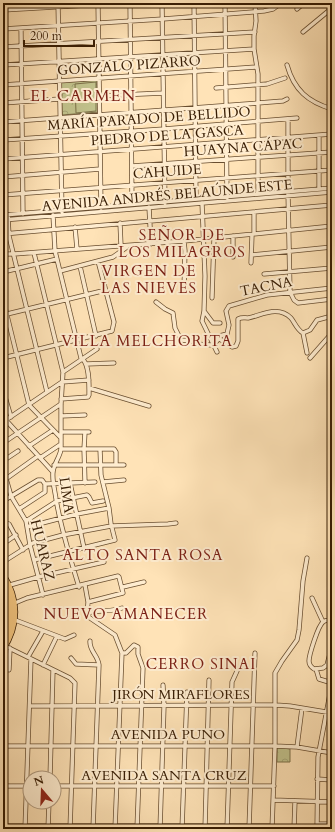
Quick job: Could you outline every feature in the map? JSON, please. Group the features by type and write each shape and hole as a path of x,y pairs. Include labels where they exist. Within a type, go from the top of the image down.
{"highway":[{"path":"3,581 7,588 13,608 10,629 5,647"},
{"path":"3,588 9,610 7,627 3,635"}],"main road":[{"path":"3,574 10,585 15,603 15,620 5,647"},
{"path":"3,595 6,608 3,629"}],"street":[{"path":"3,10 58,5 124,3"},
{"path":"130,3 132,204"},
{"path":"162,3 165,204"},
{"path":"194,3 196,199"},
{"path":"225,3 227,199"},
{"path":"255,3 256,21 254,49 258,74 258,194"},
{"path":"3,29 225,15 264,11 281,3"},
{"path":"296,9 304,3"},
{"path":"98,4 101,209"},
{"path":"58,5 62,215"},
{"path":"304,32 332,8"},
{"path":"21,28 24,218"},
{"path":"3,47 255,32"},
{"path":"3,65 254,49"},
{"path":"287,66 292,79 304,95 319,104 332,109"},
{"name":"GONZALO PIZARRO","path":"3,85 256,67"},
{"path":"216,88 267,84 285,78"},
{"path":"99,96 163,93"},
{"path":"3,122 226,106 283,101 287,98"},
{"path":"3,103 60,100"},
{"name":"MARÍA PARADO DE BELLIDO","path":"3,140 297,118"},
{"path":"288,119 290,292 294,300 298,303 332,299"},
{"name":"PIEDRO DE LA GASCA","path":"3,159 332,134"},
{"path":"319,135 319,190"},
{"name":"HUAYNA CÁPAC","path":"132,166 332,152"},
{"path":"3,176 100,169"},
{"name":"CAHUIDE","path":"3,195 332,170"},
{"name":"AVENIDA ANDRÉS BELAÚNDE ESTE","path":"3,220 62,215 132,204 202,203 258,194 288,194 332,188"},
{"name":"AVENIDA ANDRÉS BELAÚNDE ESTE","path":"3,214 149,207 196,199 227,199 332,192"},
{"path":"202,203 205,276 204,311 202,321 217,352"},
{"path":"3,234 332,205"},
{"path":"149,207 151,244"},
{"path":"251,263 254,212"},
{"path":"8,214 17,269 46,392"},
{"path":"52,216 55,251 81,358 85,360 89,380 89,395 87,398 61,399"},
{"path":"120,223 121,246"},
{"path":"3,254 184,242 332,226"},
{"path":"75,227 77,249"},
{"path":"233,236 233,257"},
{"path":"212,298 214,238"},
{"path":"184,242 184,289"},
{"path":"60,271 115,257 125,248 133,246"},
{"path":"252,255 332,247"},
{"name":"LIMA","path":"34,253 63,372 61,399 61,446 60,454 54,465 53,472 59,518 79,587"},
{"path":"3,272 57,259"},
{"path":"3,358 112,332 114,323 98,261"},
{"path":"80,266 96,336"},
{"path":"264,274 332,268"},
{"name":"TACNA","path":"213,344 220,336 228,333 229,325 226,311 228,306 262,296 332,288"},
{"path":"5,315 106,290"},
{"path":"3,299 5,315 17,355 29,405 61,439"},
{"path":"156,302 173,313 175,328 180,340 190,341 195,344 213,344"},
{"path":"204,311 214,323 220,323"},
{"path":"218,338 232,347 236,346 238,343 239,318 247,318 270,312 281,312 287,315 300,332 303,333 307,353"},
{"path":"303,333 310,330 317,320 332,316"},
{"path":"310,358 332,332"},
{"path":"63,372 97,349"},
{"path":"86,364 114,363"},
{"path":"4,422 62,382 89,380"},
{"path":"89,388 149,406"},
{"path":"3,390 11,417"},
{"path":"3,443 61,404"},
{"path":"61,416 85,415"},
{"path":"3,417 4,422 53,472"},
{"path":"29,446 52,430"},
{"path":"61,432 87,432 84,448 85,482"},
{"path":"4,480 39,457 61,446 115,449 116,465"},
{"path":"34,560 115,540 100,465 100,449"},
{"path":"3,461 18,451"},
{"path":"54,465 124,466"},
{"name":"HUARAZ","path":"3,468 4,480 11,496 26,521 30,545 43,595"},
{"path":"3,501 38,480 42,480 46,484 95,482"},
{"path":"103,482 124,480"},
{"path":"70,483 84,548"},
{"path":"19,509 45,492 46,484"},
{"path":"26,521 57,501 87,495 90,497 92,503 103,501"},
{"path":"27,526 109,508"},
{"path":"3,525 6,523 9,524 23,550"},
{"path":"3,562 33,543 63,535 112,526 176,523"},
{"path":"3,544 16,535"},
{"path":"3,826 25,828 272,828 276,670 296,643 302,587 307,558"},
{"path":"10,585 73,568 104,562"},
{"path":"15,603 27,598 79,587 119,576 123,587 123,593 88,602"},
{"path":"123,587 144,582"},
{"path":"85,585 88,602 88,616 115,635 122,653 115,828"},
{"path":"312,598 322,623 314,641 309,660 312,668 316,669 319,679 332,683 319,750 317,779 317,829"},
{"path":"87,613 94,611 111,611 122,608"},
{"path":"15,620 65,639 74,635"},
{"path":"322,623 332,620"},
{"path":"28,770 30,706 29,658 43,631"},
{"path":"43,665 57,636"},
{"path":"90,641 90,647 97,658 99,665 93,828"},
{"path":"122,653 126,653 134,645 138,647 138,654 143,668 137,828"},
{"path":"327,665 332,646"},
{"path":"5,647 70,678 75,682 70,828"},
{"path":"5,647 9,670"},
{"path":"249,828 255,653"},
{"path":"71,658 76,664 99,665"},
{"path":"316,669 327,665 332,666"},
{"path":"50,770 53,670"},
{"path":"227,828 232,682 237,671"},
{"path":"205,828 209,680"},
{"path":"160,828 164,706 163,684"},
{"path":"182,828 187,692"},
{"name":"JIRÓN MIRAFLORES","path":"30,706 276,705 332,713"},
{"path":"297,747 302,708"},
{"name":"AVENIDA PUNO","path":"3,746 253,745 297,747 332,753"},
{"path":"3,746 3,794"},
{"path":"317,779 332,780"},
{"path":"3,786 22,786"},
{"name":"AVENIDA SANTA CRUZ","path":"62,786 274,786"},
{"path":"273,800 332,802"},
{"path":"294,829 295,801"},
{"path":"25,828 26,810"},
{"path":"48,828 49,810"},
{"path":"317,824 332,824"}],"green space":[{"path":"97,80 98,112 62,115 61,82"},
{"path":"96,82 96,111 76,113 75,84"},
{"path":"277,747 290,749 290,762 277,762"}],"district":[{"name":"EL CARMEN","path":"83,95"},
{"name":"SEÑOR DE LOS MILAGROS","path":"182,244"},
{"name":"VIRGEN DE LAS NIEVES","path":"149,280"},
{"name":"VILLA MELCHORITA","path":"147,341"},
{"name":"ALTO SANTA ROSA","path":"143,555"},
{"name":"NUEVO AMANECER","path":"126,614"},
{"name":"CERRO SINAI","path":"201,664"}]}
